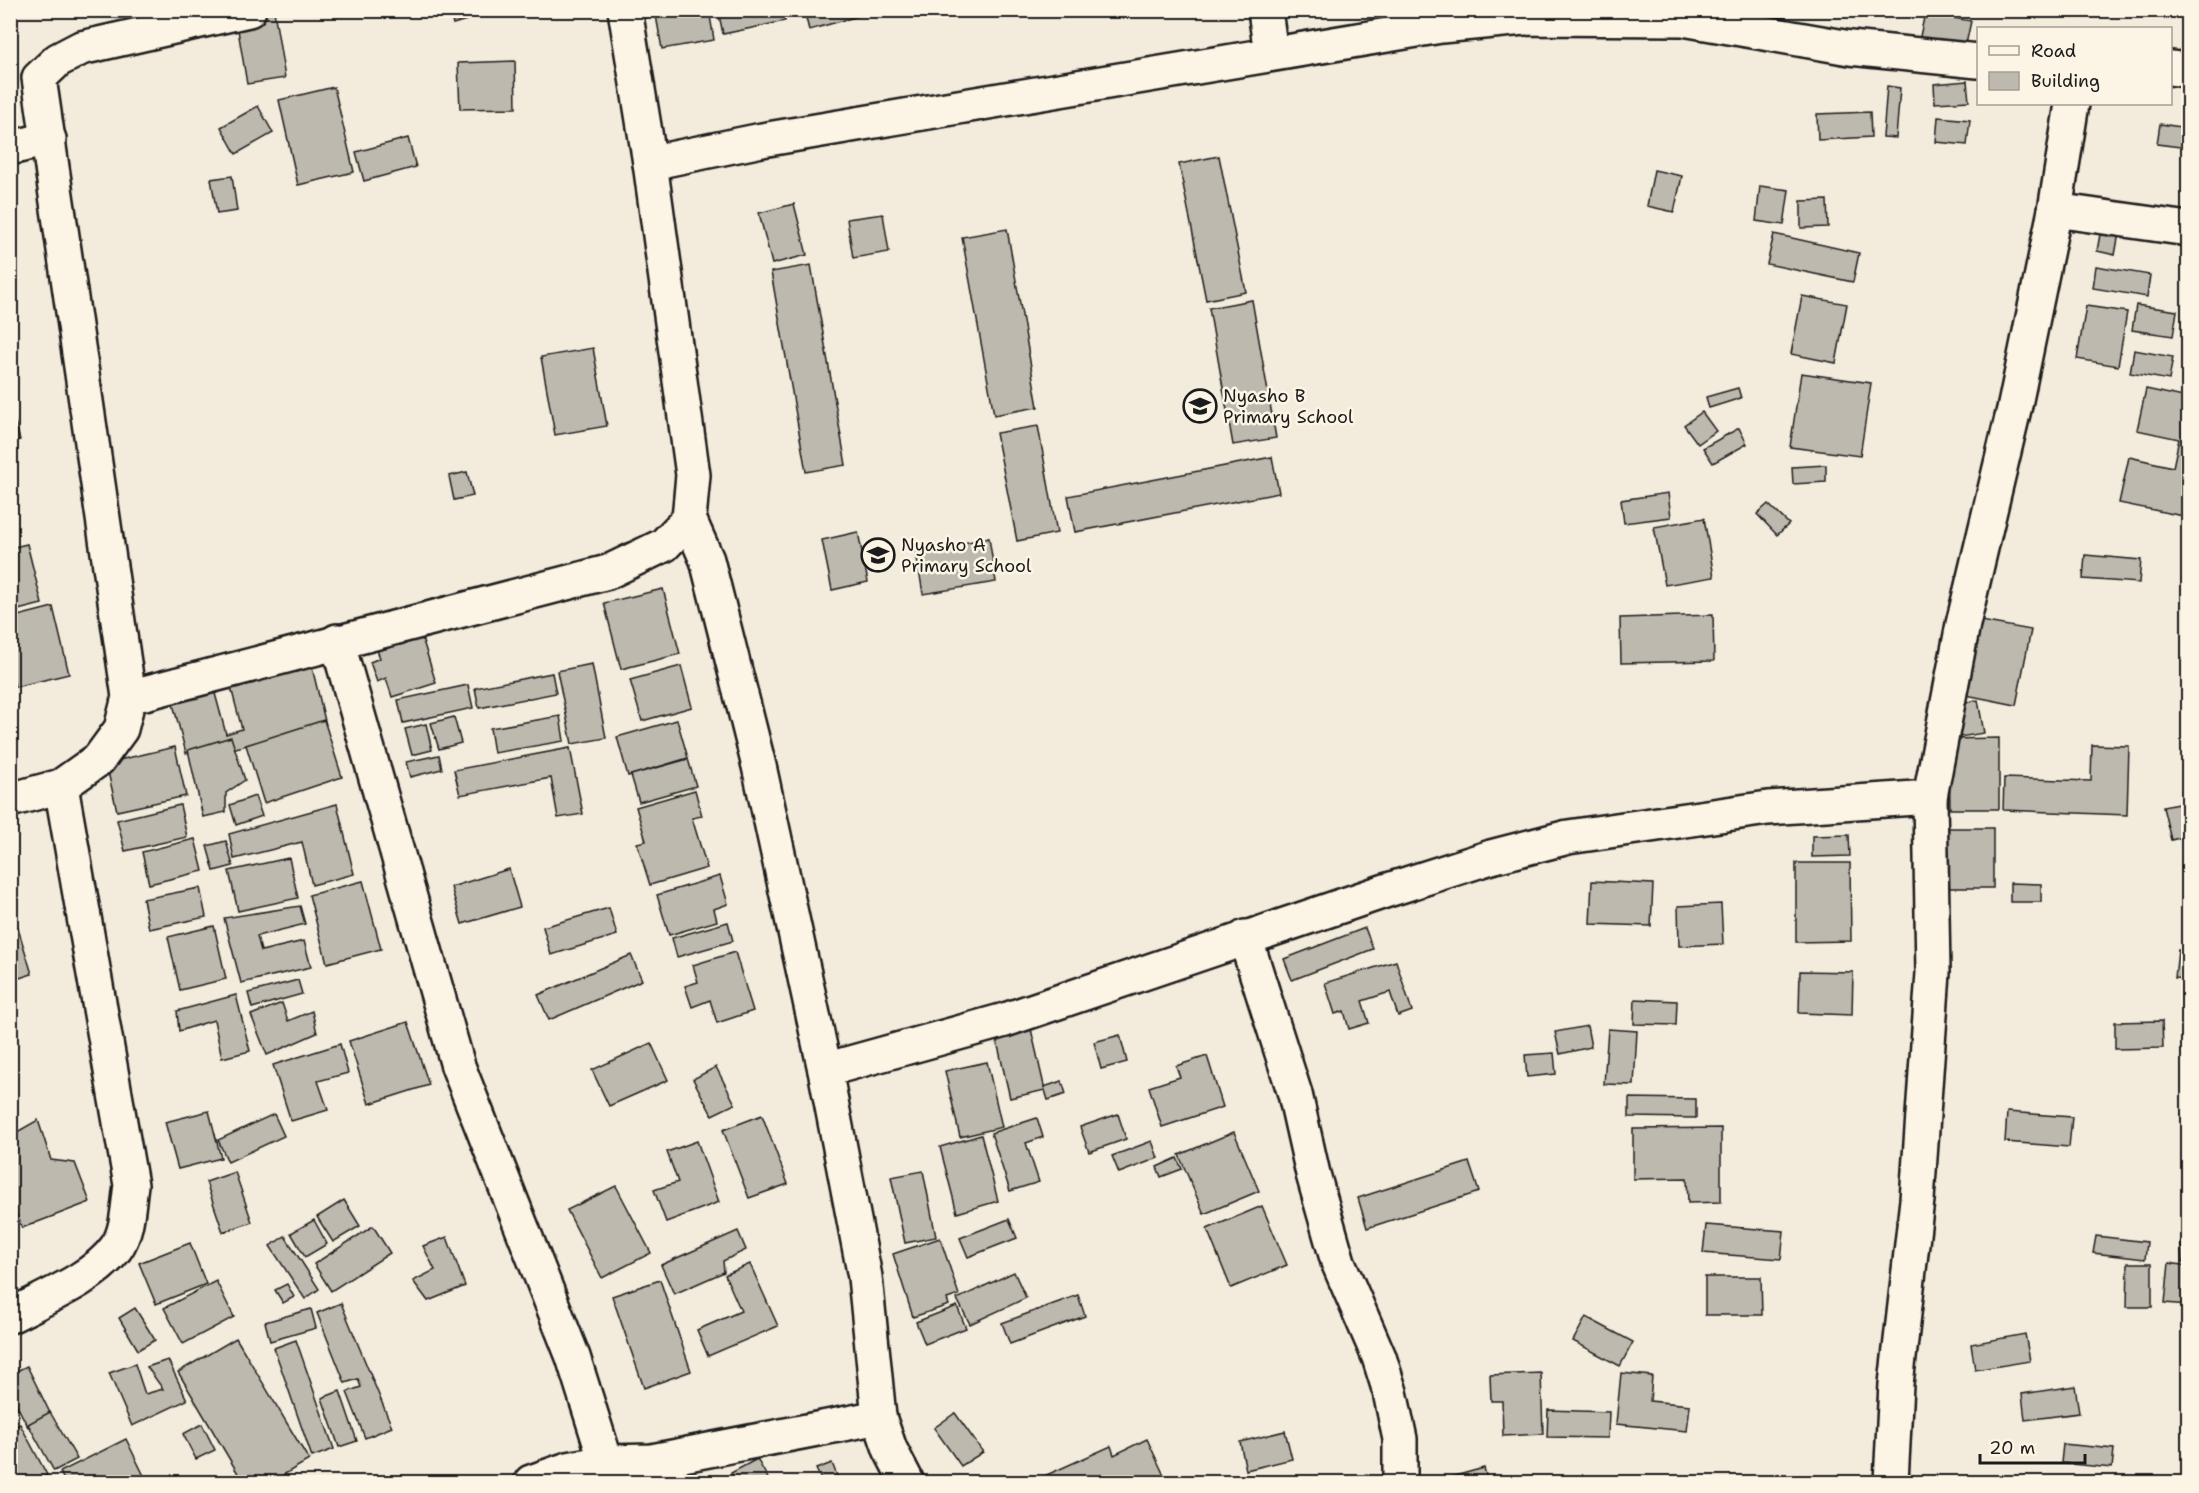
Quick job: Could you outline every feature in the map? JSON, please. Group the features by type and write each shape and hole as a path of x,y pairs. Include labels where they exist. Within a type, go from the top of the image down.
{"street":[{"path":"10,800 61,786 99,759 121,729 129,697 39,78 58,60 81,48 249,10"},
{"path":"625,10 650,163 693,475 689,519 707,560 759,766 825,1070 865,1277 879,1417 908,1482"},
{"path":"1265,10 1271,54"},
{"path":"650,163 762,140 1271,54 1441,26 1524,18 1683,19 1850,48 1977,61"},
{"path":"2172,68 2188,70"},
{"path":"1891,1482 1896,1384 1917,1200 1933,973 1930,797 1963,624 2015,405 2055,210 2072,105"},
{"path":"10,148 49,139"},
{"path":"2055,210 2188,229"},
{"path":"129,697 608,572 664,545 689,519"},
{"path":"337,641 458,1066 573,1358 612,1472"},
{"path":"10,1316 91,1272 117,1248 127,1217 130,1185 61,786"},
{"path":"825,1070 1005,1020 1245,937 1481,860 1568,837 1767,808 1930,797"},
{"path":"1245,937 1295,1094 1313,1174 1338,1262 1379,1357 1390,1392 1400,1439 1400,1482"},
{"path":"531,1482 568,1469 612,1472 652,1461 879,1417"}],"building":[{"path":"449,10 500,10 453,24"},
{"path":"655,10 709,10 714,40 662,49"},
{"path":"718,10 783,10 785,21 723,34"},
{"path":"804,10 861,10 862,15 809,30"},
{"path":"274,11 285,78 247,84 236,18"},
{"path":"1925,13 1971,21 1965,49 1919,41"},
{"path":"515,61 516,108 460,109 458,63"},
{"path":"1967,81 1969,101 1935,103 1934,84"},
{"path":"1887,86 1900,88 1896,138 1883,137"},
{"path":"334,87 354,172 298,185 279,100"},
{"path":"258,106 273,133 236,154 221,127"},
{"path":"1870,112 1871,137 1818,140 1817,114"},
{"path":"1938,117 1970,120 1967,145 1936,142"},
{"path":"2160,124 2188,128 2188,148 2157,144"},
{"path":"408,138 416,167 364,181 356,152"},
{"path":"1219,156 1246,292 1206,300 1179,164"},
{"path":"1654,170 1682,176 1674,212 1647,206"},
{"path":"232,176 237,211 217,214 211,179"},
{"path":"1760,186 1789,190 1784,225 1756,221"},
{"path":"1827,200 1828,227 1801,228 1801,201"},
{"path":"794,204 807,255 772,264 759,213"},
{"path":"883,214 889,252 853,258 847,219"},
{"path":"1007,229 1038,407 994,415 962,237"},
{"path":"2101,229 2119,233 2115,255 2097,251"},
{"path":"1774,234 1859,253 1853,282 1767,264"},
{"path":"811,265 846,465 806,472 771,272"},
{"path":"2096,266 2150,275 2147,297 2093,288"},
{"path":"1802,296 1847,304 1836,363 1791,354"},
{"path":"1252,300 1276,438 1233,445 1209,308"},
{"path":"2136,305 2177,311 2173,336 2132,330"},
{"path":"2086,306 2127,312 2118,366 2077,359"},
{"path":"593,348 607,426 555,435 541,357"},
{"path":"2134,350 2173,357 2169,380 2130,373"},
{"path":"1801,373 1871,383 1860,456 1790,447"},
{"path":"1738,388 1741,398 1709,408 1706,397"},
{"path":"2146,389 2188,398 2188,517 2119,503 2129,457 2173,467 2179,439 2137,430"},
{"path":"10,404 20,440 10,442"},
{"path":"1702,412 1716,431 1698,444 1684,425"},
{"path":"1038,426 1057,533 1017,541 996,433"},
{"path":"1739,428 1747,444 1713,463 1703,448"},
{"path":"1272,457 1279,493 1075,532 1068,496"},
{"path":"1826,465 1826,482 1793,484 1792,467"},
{"path":"467,472 473,496 454,500 449,476"},
{"path":"1668,493 1671,517 1624,523 1621,500"},
{"path":"1768,504 1789,524 1777,535 1757,514"},
{"path":"1704,518 1714,577 1665,585 1654,527"},
{"path":"858,532 868,582 832,590 822,540"},
{"path":"989,538 996,582 923,594 916,552"},
{"path":"27,544 42,604 10,612 10,548"},
{"path":"2085,555 2141,560 2139,583 2083,579"},
{"path":"663,589 680,654 621,669 604,603"},
{"path":"53,607 69,674 15,687 10,668 10,618"},
{"path":"1713,615 1714,661 1621,663 1620,618"},
{"path":"1981,621 2031,630 2016,705 1966,695"},
{"path":"420,631 436,683 392,697 386,678 377,682 370,662 380,658 375,645"},
{"path":"310,659 326,725 216,753 215,745 186,753 168,685 210,675 226,734 242,729 229,680"},
{"path":"592,664 606,738 572,744 557,671"},
{"path":"681,666 692,707 642,721 630,680"},
{"path":"552,673 556,693 479,708 475,688"},
{"path":"468,685 473,708 403,723 398,700"},
{"path":"1978,700 1984,733 1960,737 1954,704"},
{"path":"560,716 564,741 494,753 490,728"},
{"path":"454,717 461,743 439,749 431,723"},
{"path":"324,720 342,777 264,803 246,745"},
{"path":"677,720 688,758 628,776 617,737"},
{"path":"426,724 432,750 412,755 405,729"},
{"path":"231,737 245,780 226,793 226,812 203,817 188,750"},
{"path":"1999,738 1999,809 1950,809 1949,739"},
{"path":"2092,745 2129,746 2127,815 2003,810 2004,778 2091,781"},
{"path":"175,747 186,796 117,811 106,763"},
{"path":"570,748 583,814 558,818 551,778 460,795 454,770"},
{"path":"439,755 442,769 410,777 406,762"},
{"path":"688,759 696,786 639,802 631,775"},
{"path":"695,790 702,816 692,818 707,868 650,885 637,843 646,841 636,807"},
{"path":"255,796 262,816 236,825 230,805"},
{"path":"2188,802 2188,836 2171,840 2163,807"},
{"path":"337,804 354,874 312,885 302,842 234,859 229,834"},
{"path":"180,805 187,837 125,851 117,820"},
{"path":"1947,828 1993,828 1993,888 1947,888"},
{"path":"1849,835 1850,856 1812,857 1812,836"},
{"path":"195,839 203,871 149,884 142,852"},
{"path":"226,841 233,866 214,871 207,846"},
{"path":"289,858 298,898 238,911 229,871"},
{"path":"1796,863 1850,863 1851,941 1796,942"},
{"path":"509,869 520,907 462,924 451,887"},
{"path":"720,876 728,904 714,909 717,921 669,935 657,895"},
{"path":"363,881 381,949 327,963 309,895"},
{"path":"1592,881 1653,884 1651,926 1590,924"},
{"path":"2010,883 2041,884 2041,902 2010,902"},
{"path":"200,888 206,917 149,929 143,899"},
{"path":"1721,904 1723,944 1679,946 1678,906"},
{"path":"300,906 305,924 257,936 261,951 304,941 311,967 241,983 224,918"},
{"path":"609,908 617,935 551,955 543,927"},
{"path":"12,909 32,974 10,981 10,910"},
{"path":"728,922 733,941 677,957 672,938"},
{"path":"214,926 226,979 180,990 168,937"},
{"path":"1365,928 1373,949 1292,980 1284,959"},
{"path":"2178,950 2188,952 2188,979 2175,978"},
{"path":"735,952 753,1011 717,1023 710,1000 692,1007 685,986 698,982 693,965"},
{"path":"631,955 642,980 549,1020 538,995"},
{"path":"1396,961 1412,1011 1398,1016 1390,992 1362,1001 1369,1023 1349,1029 1344,1011 1335,1014 1325,983"},
{"path":"1800,971 1853,972 1852,1015 1799,1013"},
{"path":"298,980 302,994 252,1008 248,993"},
{"path":"236,995 250,1051 222,1058 214,1020 179,1031 177,1011"},
{"path":"1635,999 1677,1001 1676,1025 1634,1024"},
{"path":"282,1003 288,1021 312,1011 317,1033 267,1055 251,1015"},
{"path":"2162,1021 2163,1048 2115,1049 2115,1022"},
{"path":"408,1022 429,1085 369,1104 349,1041"},
{"path":"1587,1026 1591,1047 1560,1054 1555,1032"},
{"path":"1031,1029 1045,1090 1010,1098 996,1037"},
{"path":"1608,1029 1637,1031 1634,1085 1604,1084"},
{"path":"1120,1035 1127,1062 1101,1069 1094,1042"},
{"path":"651,1043 668,1080 609,1106 592,1070"},
{"path":"340,1044 348,1073 318,1081 328,1110 291,1121 273,1065"},
{"path":"1554,1053 1556,1074 1527,1077 1525,1055"},
{"path":"1207,1056 1223,1107 1162,1127 1149,1087 1180,1077 1176,1066"},
{"path":"987,1062 1002,1127 960,1137 945,1071"},
{"path":"716,1067 735,1104 712,1115 693,1079"},
{"path":"1062,1081 1066,1094 1048,1100 1044,1087"},
{"path":"1629,1098 1696,1099 1696,1118 1629,1117"},
{"path":"209,1111 221,1158 178,1169 165,1122"},
{"path":"2007,1112 2072,1117 2069,1147 2005,1142"},
{"path":"274,1114 284,1136 228,1162 218,1140"},
{"path":"1118,1114 1126,1139 1089,1152 1080,1127"},
{"path":"762,1115 788,1184 749,1198 723,1130"},
{"path":"1037,1118 1043,1137 1026,1143 1039,1182 1010,1191 991,1133"},
{"path":"38,1120 51,1160 75,1163 90,1202 22,1228 10,1198 10,1136"},
{"path":"1721,1128 1721,1202 1688,1203 1687,1178 1633,1179 1633,1129"},
{"path":"1234,1132 1259,1191 1204,1214 1179,1155"},
{"path":"981,1135 998,1201 957,1213 940,1147"},
{"path":"697,1141 719,1202 666,1222 654,1190 678,1182 667,1152"},
{"path":"1152,1141 1158,1158 1119,1173 1112,1156"},
{"path":"1177,1158 1182,1169 1161,1177 1157,1167"},
{"path":"1469,1162 1479,1192 1367,1228 1358,1198"},
{"path":"923,1171 936,1237 905,1243 891,1177"},
{"path":"235,1172 252,1222 223,1232 206,1182"},
{"path":"616,1186 651,1253 602,1278 567,1210"},
{"path":"344,1200 360,1226 333,1242 317,1217"},
{"path":"1262,1206 1287,1265 1231,1288 1207,1229"},
{"path":"1009,1219 1017,1238 968,1257 960,1238"},
{"path":"314,1220 327,1244 305,1257 291,1233"},
{"path":"1706,1225 1784,1231 1781,1259 1703,1253"},
{"path":"373,1226 390,1253 331,1291 314,1264"},
{"path":"738,1231 746,1250 723,1261 724,1272 674,1294 661,1265"},
{"path":"285,1236 319,1289 305,1299 270,1246"},
{"path":"2096,1236 2147,1242 2145,1259 2093,1253"},
{"path":"447,1237 465,1286 428,1301 413,1281 435,1270 423,1246"},
{"path":"940,1238 959,1295 947,1299 949,1305 913,1317 893,1254"},
{"path":"2188,1241 2188,1261 2182,1262 2181,1242"},
{"path":"190,1243 206,1284 156,1304 139,1263"},
{"path":"2128,1263 2152,1263 2152,1307 2127,1307"},
{"path":"2169,1263 2188,1266 2188,1305 2165,1303"},
{"path":"750,1264 778,1326 708,1356 697,1330 741,1311 725,1275"},
{"path":"1014,1272 1026,1298 970,1324 957,1299"},
{"path":"1705,1277 1761,1277 1762,1315 1705,1315"},
{"path":"660,1280 691,1371 644,1388 612,1296"},
{"path":"216,1281 234,1317 183,1344 164,1308"},
{"path":"287,1284 294,1297 283,1303 275,1290"},
{"path":"1078,1295 1085,1316 1010,1344 1002,1323"},
{"path":"341,1303 392,1427 365,1438 347,1392 361,1387 358,1379 345,1383 317,1313"},
{"path":"957,1306 966,1328 925,1344 916,1322"},
{"path":"135,1308 155,1340 138,1350 119,1318"},
{"path":"311,1309 316,1328 270,1341 265,1322"},
{"path":"1586,1317 1633,1342 1620,1366 1573,1341"},
{"path":"2025,1334 2030,1361 1975,1370 1971,1344"},
{"path":"236,1338 309,1460 271,1482 243,1482 178,1372"},
{"path":"296,1340 334,1449 312,1457 274,1348"},
{"path":"168,1360 187,1400 132,1426 109,1373 135,1364 145,1394 163,1389 147,1367"},
{"path":"27,1366 51,1415 28,1427 10,1392 10,1374"},
{"path":"1541,1373 1543,1434 1503,1436 1502,1401 1491,1401 1490,1375"},
{"path":"1621,1373 1652,1376 1650,1401 1690,1405 1687,1431 1616,1424"},
{"path":"2075,1386 2079,1413 2025,1420 2022,1394"},
{"path":"340,1391 357,1441 339,1447 322,1398"},
{"path":"1548,1410 1609,1412 1608,1438 1547,1437"},
{"path":"50,1412 77,1459 54,1471 28,1424"},
{"path":"955,1413 983,1452 961,1466 934,1428"},
{"path":"20,1424 47,1475 33,1482 10,1482 10,1464 15,1462 10,1453 10,1429"},
{"path":"202,1424 215,1450 196,1459 183,1434"},
{"path":"1285,1431 1292,1459 1246,1470 1240,1442"},
{"path":"126,1439 147,1482 121,1480 65,1482 60,1472"},
{"path":"1147,1439 1167,1482 1031,1482 1111,1446 1114,1455"},
{"path":"2063,1444 2114,1449 2112,1468 2061,1463"},
{"path":"757,1459 770,1482 737,1482 731,1473"},
{"path":"832,1463 839,1481 822,1482 816,1469"},
{"path":"1484,1468 1488,1482 1433,1482"}],"place":[{"name":"Nyasho B Primary School","path":"1200,406"},
{"name":"Nyasho A Primary School","path":"878,555"}]}
